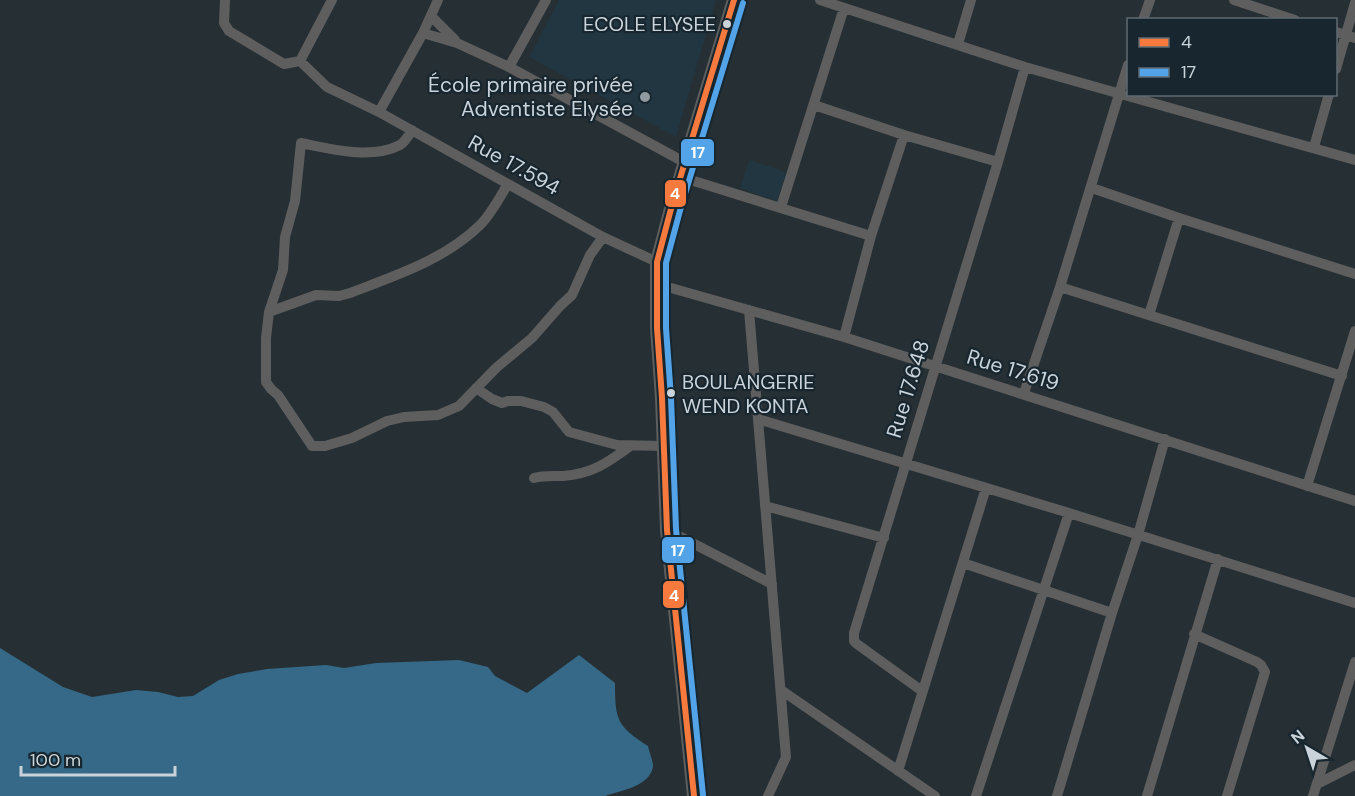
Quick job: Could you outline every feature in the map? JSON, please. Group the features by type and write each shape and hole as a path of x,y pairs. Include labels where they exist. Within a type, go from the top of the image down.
{"street":[{"path":"225,0 224,23 229,31 284,64 300,61 332,0"},
{"path":"379,112 423,33 438,0"},
{"path":"510,67 546,0"},
{"path":"694,796 667,530 657,328 657,262 734,0"},
{"path":"820,0 1026,67 1127,95"},
{"path":"958,44 971,0"},
{"path":"1144,18 1150,0"},
{"path":"1241,1 1289,18"},
{"path":"1337,62 1355,3"},
{"path":"781,207 844,8"},
{"path":"431,16 457,43"},
{"path":"423,33 457,43 510,67 686,163"},
{"name":"Rue 17.594","path":"300,61 327,87 379,112 603,237 657,262"},
{"name":"Rue 17.648","path":"922,691 854,641 854,633 1026,67"},
{"path":"1024,393 1092,188 1127,68"},
{"path":"1130,96 1355,160"},
{"path":"1314,147 1328,96"},
{"path":"814,105 904,135 999,162"},
{"path":"412,130 402,144 376,152 326,148 301,143 295,201 285,237 283,270 269,312 266,338 266,382 283,401 312,446 325,446 352,438 378,424 404,417 438,415 459,406 496,368 532,338 572,295 590,255 603,237"},
{"path":"844,337 872,236 904,135"},
{"path":"681,177 872,236"},
{"path":"269,312 316,295 339,296 350,293 432,259 479,227 508,184"},
{"path":"1092,188 1355,274"},
{"path":"1149,315 1179,218"},
{"name":"Rue 17.619","path":"657,284 844,337 1355,501"},
{"path":"1060,287 1342,376"},
{"path":"749,310 786,759 768,796"},
{"path":"1307,486 1355,331"},
{"path":"476,388 502,403 521,401 544,407 553,412 569,432 629,447 664,446"},
{"path":"758,419 1355,603"},
{"path":"1059,795 1165,439"},
{"path":"534,478 544,475 564,476 596,470 629,447"},
{"path":"898,771 986,488"},
{"path":"765,506 884,538"},
{"path":"976,796 1069,513"},
{"path":"667,530 772,584"},
{"path":"1147,796 1218,560"},
{"path":"963,563 1112,613"},
{"path":"1194,634 1257,662 1264,672 1227,796"},
{"path":"1313,796 1355,662"},
{"path":"781,690 935,796"},
{"path":"1317,784 1355,765"}],"shaded area":[{"name":"École primaire privée Adventiste Elysée","path":"559,0 716,0 676,137 529,57"},
{"path":"749,160 786,172 777,201 740,188"}],"water":[{"path":"0,648 63,687 92,697 136,690 178,697 193,696 219,680 267,669 326,665 344,668 376,663 459,660 488,667 495,676 527,693 579,655 615,683 617,714 620,721 630,733 648,746 653,766 651,773 641,783 605,796 0,796"}],"transit line":[{"name":"4","path":"694,796 667,530 657,328 657,262 734,0"},
{"name":"17","path":"703,795 676,529 666,328 666,263 743,3"}],"place":[{"name":"ECOLE ELYSEE","path":"727,24"},
{"name":"École primaire privée Adventiste Elysée","path":"645,97"},
{"name":"BOULANGERIE WEND KONTA","path":"671,393"}]}
